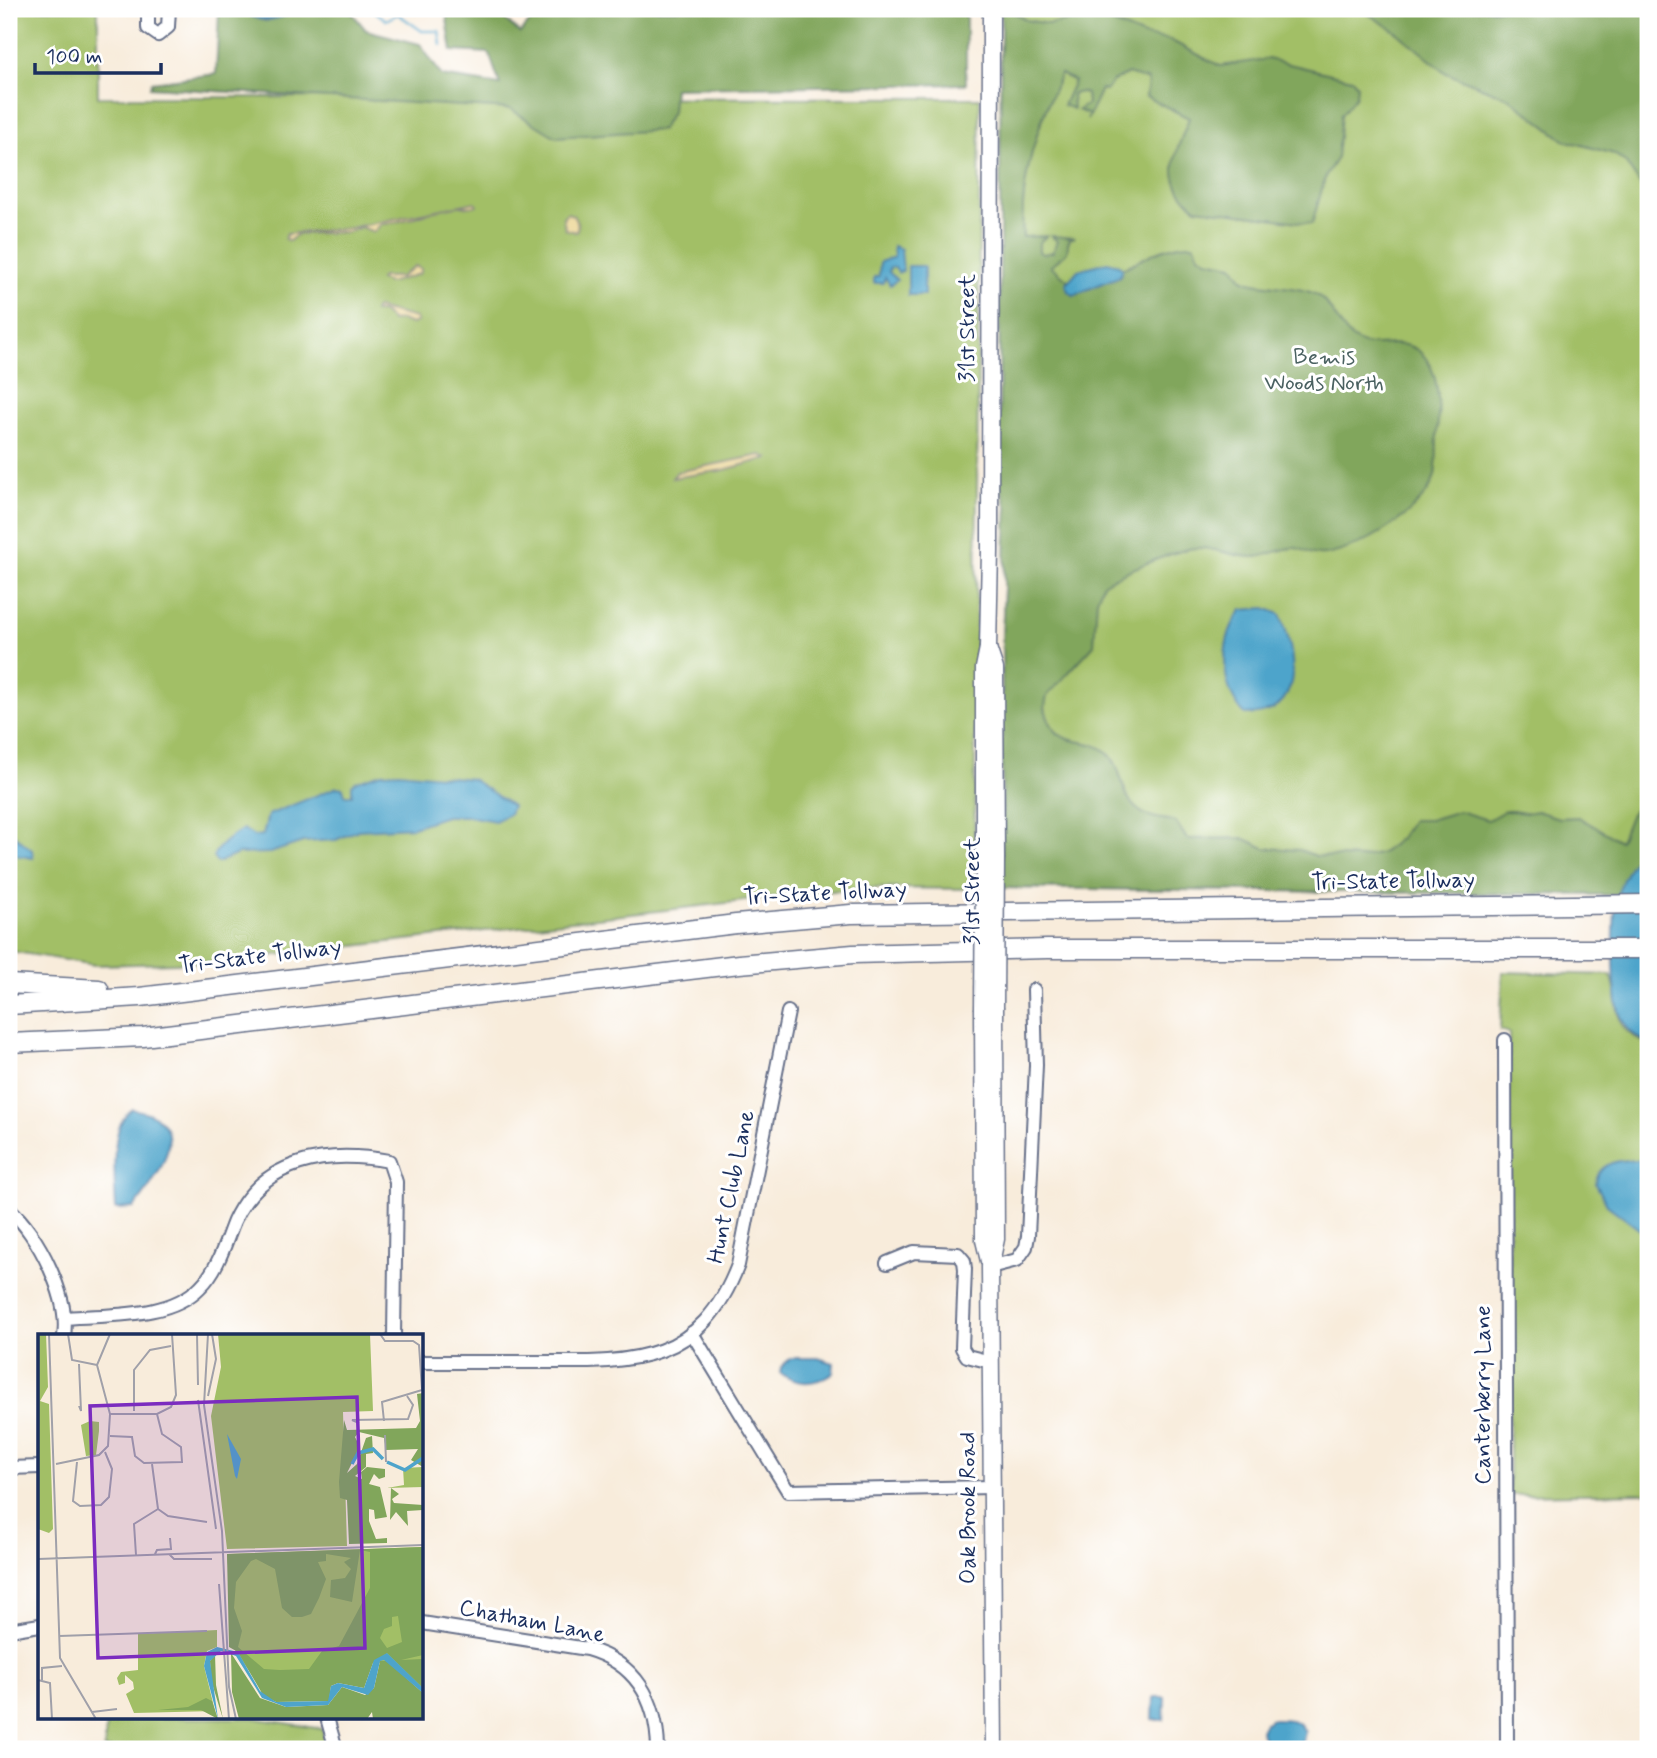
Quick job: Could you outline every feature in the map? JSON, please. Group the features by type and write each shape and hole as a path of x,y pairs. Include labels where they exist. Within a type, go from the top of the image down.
{"highway":[{"name":"Tri-State Tollway","path":"9,1005 140,997 723,925 851,914 1648,904"},
{"path":"9,1043 143,1037 714,967 853,954 1047,949 1648,949"},
{"path":"9,984 85,989 225,986"}],"main road":[{"name":"31st Street","path":"989,1009 990,859 984,668 988,648 991,9"},
{"name":"Oak Brook Road","path":"989,1009 984,1240 990,1267 994,1749"}],"street":[{"path":"148,9 148,28 158,35 168,27 169,9"},
{"path":"990,1267 1017,1260 1026,1247 1028,1236 1036,1065 1034,990"},
{"name":"Hunt Club Lane","path":"424,1362 627,1361 658,1353 692,1333 721,1301 738,1265 788,1012"},
{"name":"Canterberry Lane","path":"1505,1040 1507,1749"},
{"path":"67,1318 152,1309 184,1299 200,1288 211,1274 238,1213 258,1185 280,1170 303,1160 370,1158 389,1161 396,1182 394,1334"},
{"path":"9,1209 22,1220 35,1238 67,1318 64,1334"},
{"path":"887,1263 914,1252 958,1254 964,1261 965,1269 962,1348 967,1356 991,1362"},
{"path":"692,1333 788,1491 992,1487"},
{"path":"9,1468 38,1466"},
{"name":"Chatham Lane","path":"424,1623 587,1649 608,1657 637,1678 648,1696 657,1723 658,1749"},
{"path":"9,1630 38,1625"},
{"path":"328,1720 336,1749"}],"green space":[{"path":"9,9 98,9 98,97 980,98 974,889 873,888 821,892 216,962 95,965 9,951"},
{"path":"219,9 243,9 266,21 299,9 349,9 366,30 420,44 442,76 500,85 489,53 452,51 446,13 385,9 493,9 520,33 542,9 966,9 966,84 674,88 672,112 661,130 556,137 510,109 150,87 152,82 216,74"},
{"name":"Bemis Woods North","path":"1001,9 1648,9 1648,842 1635,857 1618,895 1002,888 1002,643 1007,507 999,483"},
{"path":"1001,9 1009,9 1026,20 1048,24 1098,17 1144,36 1170,40 1220,66 1268,59 1352,79 1357,85 1356,96 1341,115 1337,158 1326,175 1312,224 1196,208 1178,187 1174,166 1189,118 1146,97 1148,80 1128,74 1113,81 1105,91 1101,89 1087,120 1089,115 1078,110 1087,104 1086,94 1072,94 1073,109 1063,105 1074,81 1061,74 1037,133 1027,174 1022,216 1023,237 1046,236 1039,243 1039,252 1043,254 1053,252 1057,241 1051,236 1075,238 1069,238 1067,252 1051,266 1068,280 1068,291 1074,295 1120,276 1122,269 1156,252 1194,244 1199,255 1207,260 1233,265 1247,281 1313,293 1321,298 1348,335 1355,340 1371,345 1400,344 1414,348 1427,359 1432,368 1438,401 1436,470 1429,489 1405,515 1372,537 1355,546 1324,555 1294,548 1253,557 1203,548 1188,549 1148,563 1103,584 1097,599 1094,645 1047,696 1046,712 1055,730 1061,736 1092,744 1107,752 1117,767 1125,791 1134,806 1149,816 1176,822 1187,839 1243,838 1265,848 1300,850 1316,856 1361,858 1382,853 1400,838 1412,820 1429,820 1459,811 1488,820 1504,811 1537,811 1559,818 1578,817 1620,841 1630,816 1648,790 1648,842 1635,857 1618,895 1002,888 1002,643 1007,507 999,483"},
{"path":"1360,9 1648,9 1648,220 1643,189 1625,162 1614,154 1564,140 1509,98 1446,73 1395,31"},
{"path":"1503,972 1611,975 1621,1023 1635,1037 1648,1044 1648,1493 1509,1495 1509,1033 1500,1030"},
{"path":"107,1720 266,1720 322,1729 328,1749 104,1749"}],"sand":[{"path":"475,202 477,205 472,207 456,206"},
{"path":"442,209 381,224 374,232 361,227 348,232 298,234 289,241 285,239 287,234 350,228"},
{"path":"567,213 573,215 578,225 576,232 565,229 563,217"},
{"path":"415,266 421,269 419,274 389,283 380,280 382,277 400,277"},
{"path":"376,308 416,318 417,322 411,324 401,320 392,321 382,312 374,312"},
{"path":"761,455 768,458 724,470 672,478 677,472"}],"water":[{"path":"243,9 299,9 285,16 263,20 249,15"},
{"path":"893,246 901,249 903,271 898,273 895,268 890,267 889,272 897,280 890,285 885,277 883,283 874,283 874,277 879,276 880,262 894,257"},
{"path":"1107,262 1119,265 1122,269 1120,276 1074,295 1068,291 1066,284 1078,270"},
{"path":"908,266 924,266 924,295 908,295"},
{"path":"1265,608 1280,614 1286,630 1292,664 1291,680 1287,694 1278,705 1264,712 1245,715 1230,691 1225,662 1226,648 1234,621 1242,610"},
{"path":"399,772 472,779 512,806 509,814 495,821 468,816 446,816 413,827 358,830 336,840 303,842 270,853 238,854 217,863 213,857 221,845 243,829 254,836 263,835 268,815 337,787 343,788 345,795 352,795 352,785 355,782 381,773"},
{"path":"9,831 32,850 33,858 9,854"},
{"path":"1648,842 1648,907 1640,949 1648,989 1648,1042 1632,1032 1621,1017 1616,992 1614,956 1618,893 1630,866"},
{"path":"132,1109 152,1115 164,1125 168,1148 157,1175 134,1208 116,1209 116,1140 124,1117"},
{"path":"1629,1160 1648,1161 1648,1236 1607,1205 1596,1184 1599,1172 1607,1165"},
{"path":"791,1358 818,1358 834,1363 833,1373 813,1382 793,1380 780,1373 781,1367"},
{"path":"1154,1697 1165,1697 1164,1720 1153,1720"},
{"path":"1273,1719 1292,1720 1299,1724 1305,1732 1303,1741 1297,1744 1265,1741 1260,1730 1263,1724"}],"waterway":[{"path":"372,9 386,20 398,14 422,31 439,31 441,45"}]}
